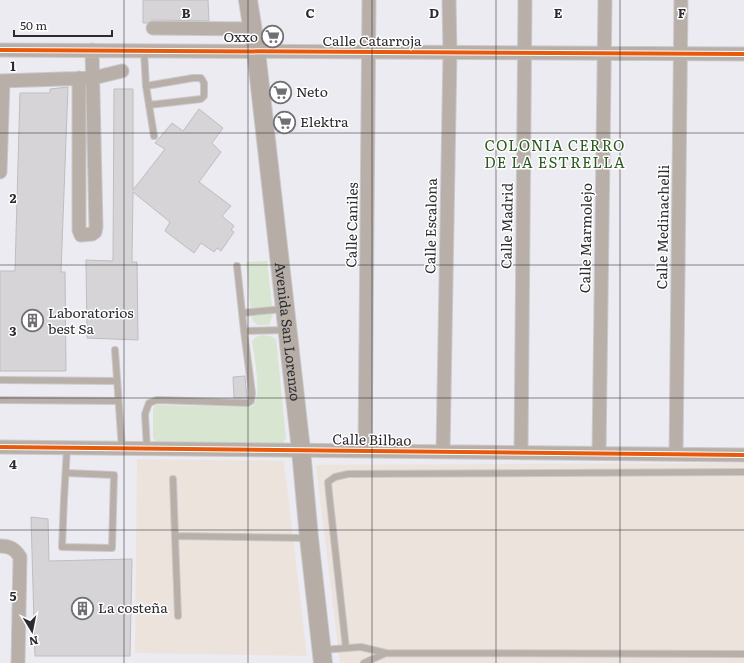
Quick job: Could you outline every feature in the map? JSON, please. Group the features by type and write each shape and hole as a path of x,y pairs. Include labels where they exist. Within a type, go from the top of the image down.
{"main road":[{"name":"Avenida San Lorenzo","path":"248,0 256,51 288,330 309,538 323,657"}],"street":[{"name":"Calle Caniles","path":"365,451 369,0"},
{"name":"Calle Escalona","path":"443,452 450,52 449,0"},
{"name":"Calle Madrid","path":"521,453 525,0"},
{"name":"Calle Marmolejo","path":"599,453 605,0"},
{"name":"Calle Medinachelli","path":"676,454 682,0"},
{"path":"152,28 252,29"},
{"name":"Calle Catarroja","path":"0,50 744,54"},
{"path":"79,78 79,230 81,235 92,234 95,232 92,50"},
{"path":"0,172 1,81 93,78 122,71"},
{"name":"Calle Bilbao","path":"0,447 744,455"},
{"path":"0,546 6,546 15,550 20,557 18,663"}],"lane":[{"path":"144,51 146,86 154,136"},
{"path":"146,86 193,78 201,78 204,83 204,96 201,99 149,105"},
{"path":"147,449 145,414 149,403 157,400 243,403 251,401 251,389 237,266"},
{"path":"242,313 285,309"},
{"path":"244,331 288,330"},
{"path":"114,350 122,448"},
{"path":"0,380 116,381"},
{"path":"0,400 118,401"},
{"path":"66,474 114,475 112,548 62,548 67,448"},
{"path":"346,648 328,482 335,477 348,474 744,472"},
{"path":"173,478 178,616"},
{"path":"175,536 309,538"},
{"path":"323,657 346,648 361,647 386,653 744,654"},
{"path":"364,663 386,653"}],"shaded area":[{"path":"137,459 284,461 307,656 135,653"},
{"path":"744,463 744,663 340,663 316,465"}],"green space":[{"path":"267,261 273,314 269,325 258,325 253,321 251,314 246,262"},
{"path":"263,335 276,339 286,438 283,443 157,443 153,438 153,408 156,405 252,407 257,395 257,386 256,366 252,341 256,337"}],"building":[{"path":"143,0 208,0 209,21 153,20 143,23"},
{"path":"68,87 61,272 65,272 66,371 0,371 0,271 15,271 20,93 50,93 50,89"},
{"path":"114,89 133,89 133,190 165,149 155,143 172,123 183,131 199,109 223,128 212,143 221,152 199,182 231,206 222,216 234,226 231,230 234,232 221,251 217,248 214,252 201,243 194,253 165,231 170,222 133,192 132,262 137,262 138,340 87,338 86,260 113,261"},
{"path":"245,376 247,398 234,398 233,377"},
{"name":"La costeña","path":"31,517 48,519 49,561 132,559 130,656 35,656"}],"cycle path":[{"path":"0,50 744,54"},
{"path":"0,447 744,455"}],"place":[{"name":"Oxxo","path":"273,37"},
{"name":"Neto","path":"281,92"},
{"name":"Elektra","path":"284,122"},
{"name":"Laboratorios best Sa","path":"33,321"},
{"name":"La costeña","path":"82,608"}],"district":[{"name":"COLONIA CERRO DE LA ESTRELLA","path":"555,154"}]}
